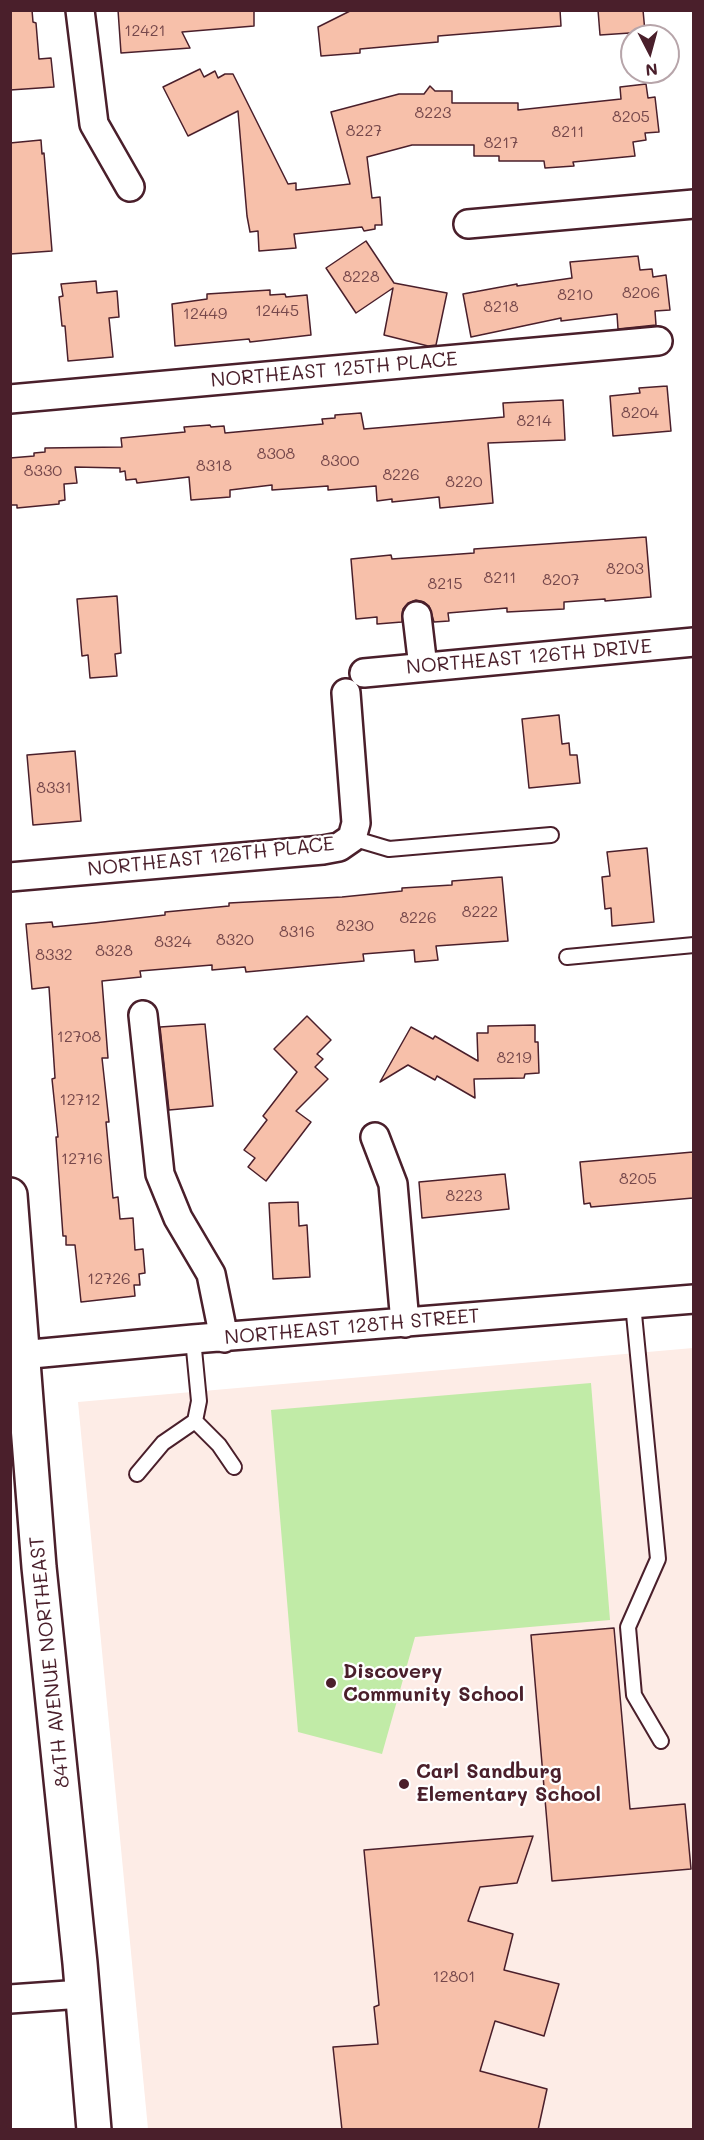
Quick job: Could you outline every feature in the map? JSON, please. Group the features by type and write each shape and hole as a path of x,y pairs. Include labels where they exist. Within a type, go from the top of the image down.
{"street":[{"path":"80,10 94,124 130,187"},
{"path":"468,224 693,204"},
{"name":"NORTHEAST 125TH PLACE","path":"10,399 658,341"},
{"path":"417,616 423,667"},
{"name":"NORTHEAST 126TH DRIVE","path":"364,672 693,642"},
{"path":"346,693 356,816 352,837"},
{"name":"NORTHEAST 126TH PLACE","path":"10,877 323,850 339,847 352,837"},
{"path":"143,1015 160,1174 178,1218 212,1274 224,1338"},
{"path":"375,1137 393,1184 405,1323"},
{"name":"84TH AVENUE NORTHEAST","path":"10,1195 17,1356 80,1963 94,2130"},
{"name":"NORTHEAST 128TH STREET","path":"17,1356 193,1339 693,1299"},
{"path":"10,1998 82,1994"}],"lane":[{"name":"NORTHEAST 126TH PLACE","path":"352,837 389,849 551,835"},
{"path":"567,957 693,945"},
{"path":"633,1304 658,1559 628,1627 634,1695 661,1741"},
{"path":"137,1474 163,1443 195,1421 199,1401 193,1339"},
{"path":"195,1421 219,1445 234,1467"}],"shaded area":[{"name":"Carl Sandburg Elementary School","path":"693,1348 693,2129 148,2129 78,1402"}],"green space":[{"path":"591,1383 610,1620 415,1637 382,1754 298,1732 271,1410"}],"building":[{"path":"10,10 32,10 33,22 36,23 39,59 51,58 54,87 10,90"},
{"path":"118,10 254,10 254,26 182,32 190,48 121,53"},
{"path":"352,10 560,10 561,26 438,36 438,42 360,49 360,53 321,56 318,27"},
{"path":"598,10 643,10 644,24 620,24 620,34 600,35"},
{"path":"200,69 204,77 215,71 218,78 225,74 233,74 288,184 296,183 296,190 350,184 331,112 399,94 424,94 430,86 435,91 452,91 452,103 518,103 518,110 621,99 620,87 646,84 648,98 655,97 659,132 645,133 646,140 633,142 635,156 573,162 574,166 545,168 544,161 499,161 499,156 474,156 474,145 412,145 367,157 372,198 380,197 382,225 375,225 375,229 364,231 362,227 294,234 296,248 259,251 258,231 250,232 247,216 238,111 188,136 163,87"},
{"path":"41,140 52,251 10,254 10,143"},
{"path":"366,241 394,283 447,293 436,345 428,346 384,335 393,288 356,313 326,268"},
{"path":"638,256 640,270 652,269 653,277 666,275 670,310 655,311 656,325 618,329 617,314 561,321 561,318 471,337 463,294 517,284 517,286 572,278 570,262"},
{"path":"96,281 97,293 117,291 119,317 109,318 113,357 68,361 65,326 62,326 59,297 63,296 61,284"},
{"path":"270,290 270,295 285,294 286,297 307,295 311,335 250,342 249,339 175,346 172,304 207,299 207,294"},
{"path":"667,386 671,431 613,436 610,396 640,393 639,388"},
{"path":"563,400 565,440 488,443 493,503 440,508 439,497 392,502 392,499 377,501 376,486 328,490 328,486 272,490 272,485 230,490 230,497 191,500 189,477 137,483 136,479 126,480 125,471 120,472 120,468 75,467 77,483 64,484 65,500 59,501 59,504 17,508 17,505 10,505 10,458 34,456 34,453 45,452 45,448 122,447 121,438 185,432 184,427 224,426 225,433 323,424 322,419 335,418 335,415 361,413 364,429 504,417 503,403"},
{"path":"646,537 651,597 564,602 564,609 507,612 507,608 448,613 449,621 434,622 429,606 416,600 408,603 403,609 402,622 377,624 377,617 356,619 351,559 391,555 392,559 474,553 474,549"},
{"path":"117,596 121,653 115,654 117,676 90,678 88,655 82,656 77,599"},
{"path":"559,715 562,744 569,743 570,755 577,755 580,783 529,788 522,719"},
{"path":"75,751 81,821 33,825 27,755"},
{"path":"647,848 654,922 612,926 611,908 605,909 602,877 610,876 607,852"},
{"path":"502,877 508,941 436,946 438,960 415,962 414,950 363,954 364,961 246,972 245,967 212,970 212,965 140,971 141,977 102,981 108,1058 102,1058 109,1122 106,1122 113,1198 118,1197 120,1219 133,1218 135,1250 143,1249 145,1273 139,1274 140,1285 134,1285 135,1296 81,1302 75,1245 66,1245 66,1236 63,1236 56,1137 58,1137 52,1079 55,1078 49,987 32,989 26,924 52,922 53,927 94,923 165,915 165,912 229,906 229,903 342,897 402,891 402,888 452,885 452,881"},
{"path":"307,1016 331,1040 317,1054 323,1059 315,1067 328,1079 296,1111 311,1122 266,1181 248,1167 255,1158 244,1150 267,1120 263,1116 297,1072 274,1049"},
{"path":"205,1024 213,1106 169,1110 160,1027"},
{"path":"535,1025 539,1073 525,1074 524,1078 474,1079 475,1098 437,1076 435,1080 408,1065 380,1082 411,1027 433,1039 435,1036 478,1061 477,1033 488,1033 488,1026"},
{"path":"693,1152 693,1198 591,1207 590,1203 584,1204 580,1162"},
{"path":"505,1174 509,1209 422,1218 419,1182"},
{"path":"298,1202 299,1226 307,1225 310,1277 273,1279 269,1203"},
{"path":"614,1628 630,1809 685,1804 691,1869 552,1881 531,1635"},
{"path":"533,1836 517,1883 480,1887 468,1921 513,1934 504,1970 559,1984 544,2036 495,2021 480,2071 547,2089 538,2130 342,2130 333,2047 378,2044 374,2007 379,2005 364,1850"}],"place":[{"name":"Discovery Community School","path":"331,1683"},
{"name":"Carl Sandburg Elementary School","path":"404,1784"}]}
